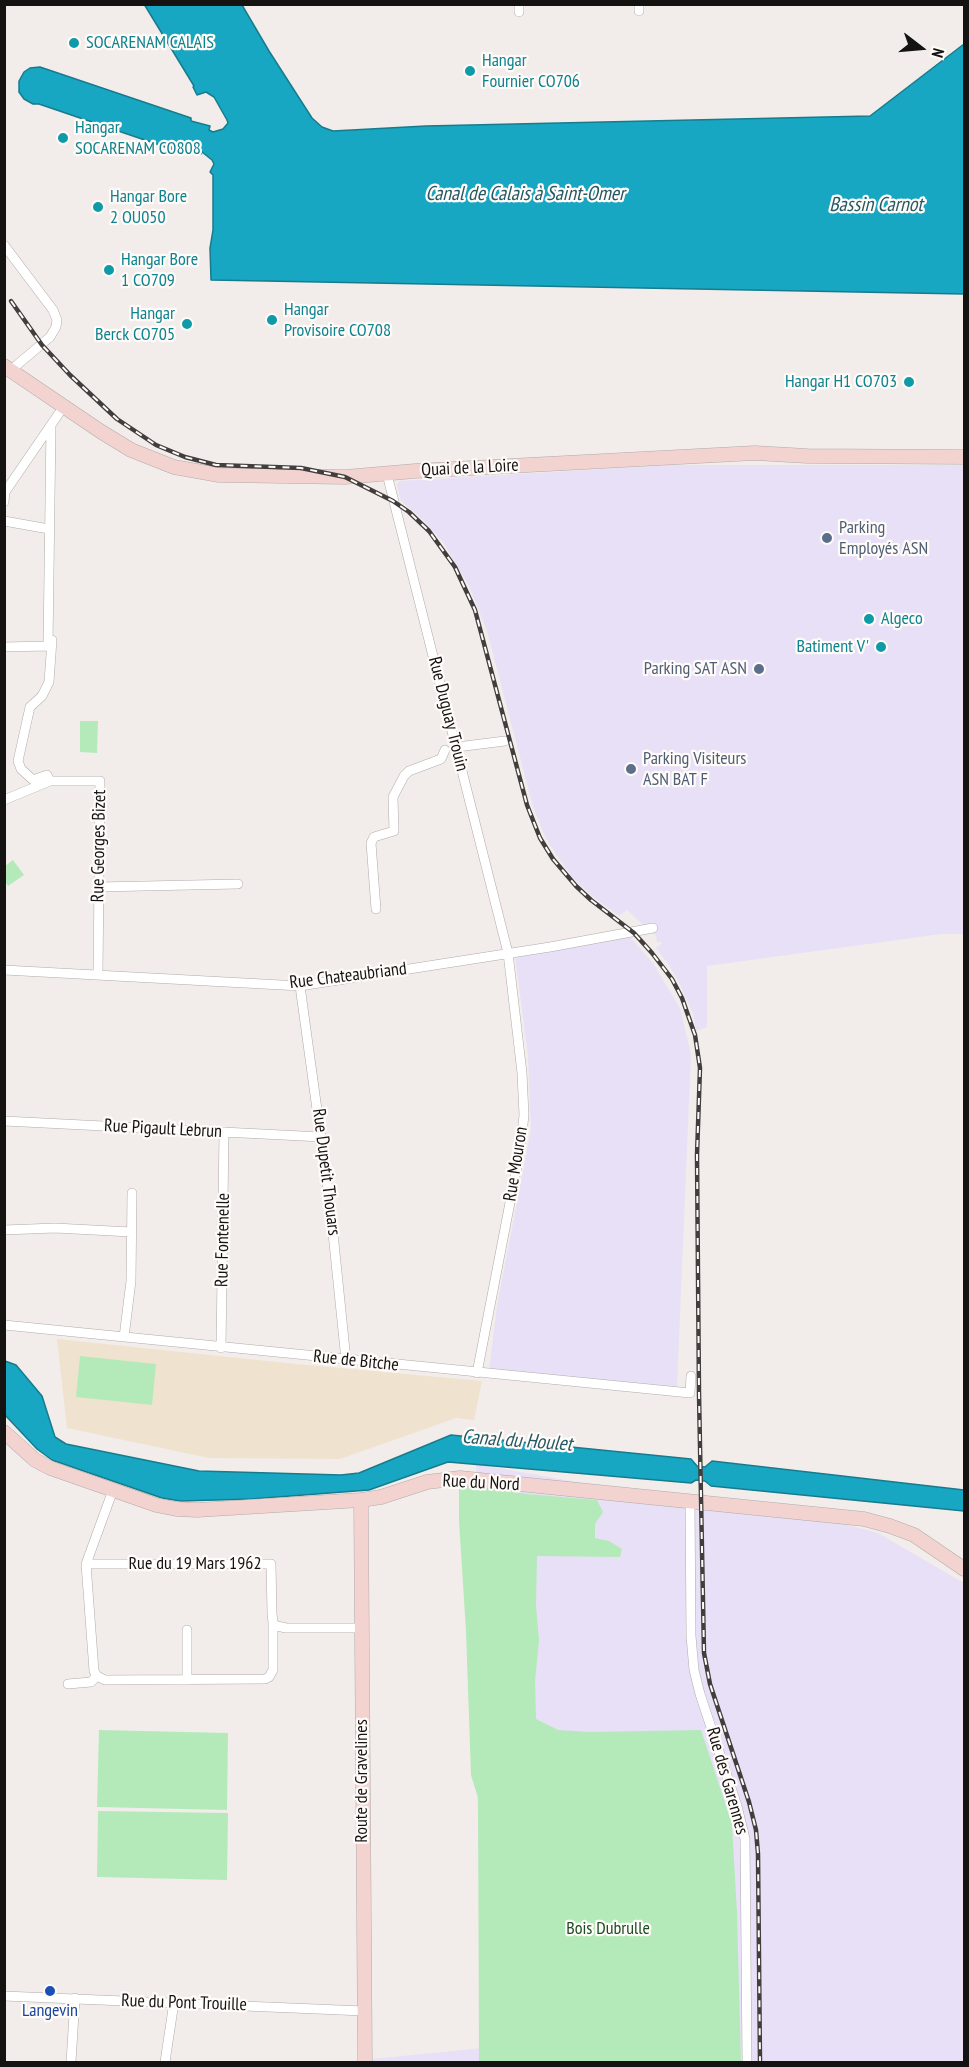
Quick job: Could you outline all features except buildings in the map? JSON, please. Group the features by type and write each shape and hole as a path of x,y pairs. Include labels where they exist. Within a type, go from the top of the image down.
{"street":[{"path":"4,245 50,306 57,320 50,337 8,368"},
{"name":"Quai de la Loire","path":"8,368 130,450 164,464 219,476 318,478 755,453 807,456 964,457"},
{"path":"4,502 5,492 64,406"},
{"path":"48,642 51,426"},
{"name":"Rue Duguay Trouin","path":"387,474 508,953"},
{"path":"4,521 49,530"},
{"path":"4,647 48,642 52,639 48,682 42,696 30,707 18,761 21,769 33,780 47,775 50,781"},
{"path":"457,747 504,741"},
{"path":"376,909 371,843 374,837 394,831 393,797 404,776 409,771 441,759 445,750"},
{"name":"Rue Georges Bizet","path":"4,800 50,781 100,781 98,975"},
{"path":"98,887 238,884"},
{"name":"Rue Chateaubriand","path":"4,970 300,986 623,935 653,928"},
{"name":"Rue Mouron","path":"477,1373 523,1130 522,1073 508,953"},
{"name":"Rue Dupetit Thouars","path":"300,986 322,1137 346,1360"},
{"name":"Rue Pigault Lebrun","path":"4,1121 322,1137"},
{"name":"Rue Fontenelle","path":"221,1348 224,1131"},
{"path":"124,1337 131,1281 132,1193"},
{"path":"4,1230 55,1228 131,1232"},
{"name":"Rue de Bitche","path":"4,1325 690,1393 691,1376"},
{"name":"Rue du Nord","path":"4,1432 43,1464 162,1506 190,1510 361,1500 381,1497 427,1482 460,1478 849,1517 877,1522 921,1539 964,1569"},
{"path":"113,1490 86,1564 94,1671 97,1676 105,1680 265,1679 273,1670 273,1623 286,1628 361,1628"},
{"name":"Route de Gravelines","path":"361,1500 364,2062"},
{"name":"Rue des Garennes","path":"690,1502 691,1636 694,1670 737,1806 745,1839 747,2062"},
{"name":"Rue du 19 Mars 1962","path":"86,1564 272,1564 273,1623"},
{"path":"187,1630 187,1680"},
{"path":"68,1684 91,1682 97,1676"},
{"name":"Rue du Pont Trouille","path":"4,1996 364,2011"},
{"path":"71,2062 75,1998"},
{"path":"165,2062 174,2002"}],"shaded area":[{"path":"671,465 964,465 964,934 941,934 707,966 707,1027 696,1031 693,1014 680,985 656,948 661,942 657,942 656,935 627,910 619,916 592,896 571,876 546,839 533,807 487,631 469,586 443,542 401,501 397,485 399,481"},
{"path":"624,930 653,963 680,1008 691,1054 677,1388 489,1370 497,1306 531,1129 528,1056 515,956"},
{"path":"57,1339 482,1381 474,1420 456,1418 340,1459 209,1458 67,1428"},
{"path":"476,1464 626,1491 751,1500 878,1533 964,1583 964,2062 372,2062 372,2059 483,2048 476,1732"}],"green space":[{"path":"80,721 98,721 97,753 80,752"},
{"path":"13,860 24,875 8,886 5,881 5,866"},
{"path":"80,1356 156,1364 152,1405 76,1397"},
{"name":"Bois Dubrulle","path":"469,1484 527,1494 597,1500 603,1512 595,1524 595,1538 609,1541 622,1549 620,1557 537,1556 536,1605 539,1641 535,1681 536,1719 558,1730 589,1732 701,1730 732,1824 741,2062 479,2062 478,1798 471,1775 466,1631 459,1521 459,1489"},
{"path":"99,1730 228,1733 227,1810 97,1807"},
{"path":"98,1811 228,1813 227,1880 97,1877"}],"water":[{"name":"Bassin Carnot","path":"144,4 242,5 312,118 322,127 333,131 426,126 870,116 964,44 964,294 211,280 213,175 210,172 214,164 212,160 202,152 201,154 190,151 182,146 180,152 39,104 33,104 24,99 19,92 19,81 24,72 30,68 40,67 191,118 191,121 210,126 209,130 213,132 223,129 228,123 214,97 206,92 197,95 194,86"},
{"path":"5,1361 16,1365 42,1396 55,1437 66,1444 199,1471 341,1475 359,1473 451,1435 691,1459 697,1466 705,1467 712,1461 964,1490 964,1511 711,1486 705,1481 696,1480 691,1483 448,1462 369,1490 251,1499 181,1501 162,1498 52,1460 37,1449 5,1415"}],"railway":[{"path":"11,301 42,345 70,375 117,419 156,445 185,457 216,465 301,468 345,477 393,501 429,531 455,567 475,610 527,805 540,838 553,859 576,886 634,933 652,953 672,979 682,998 695,1035 700,1068 697,1155 704,1653 710,1684 756,1830 760,2062"}],"place":[{"name":"SOCARENAM CALAIS","path":"74,43"},
{"name":"Hangar Fournier CO706","path":"470,71"},
{"name":"Hangar SOCARENAM CO808","path":"63,138"},
{"name":"Hangar Bore 2 OU050","path":"98,207"},
{"name":"Hangar Bore 1 CO709","path":"109,270"},
{"name":"Hangar Provisoire CO708","path":"272,320"},
{"name":"Hangar Berck CO705","path":"187,324"},
{"name":"Hangar H1 CO703","path":"909,382"},
{"name":"Parking Employés ASN","path":"827,538"},
{"name":"Algeco","path":"869,619"},
{"name":"Batiment V'","path":"881,647"},
{"name":"Parking SAT ASN","path":"759,669"},
{"name":"Parking Visiteurs ASN BAT F","path":"631,769"},
{"name":"Langevin","path":"50,1991"}],"water label":[{"name":"Canal de Calais à Saint-Omer","path":"525,194"},
{"name":"Canal du Houlet","path":"517,1441"}]}
